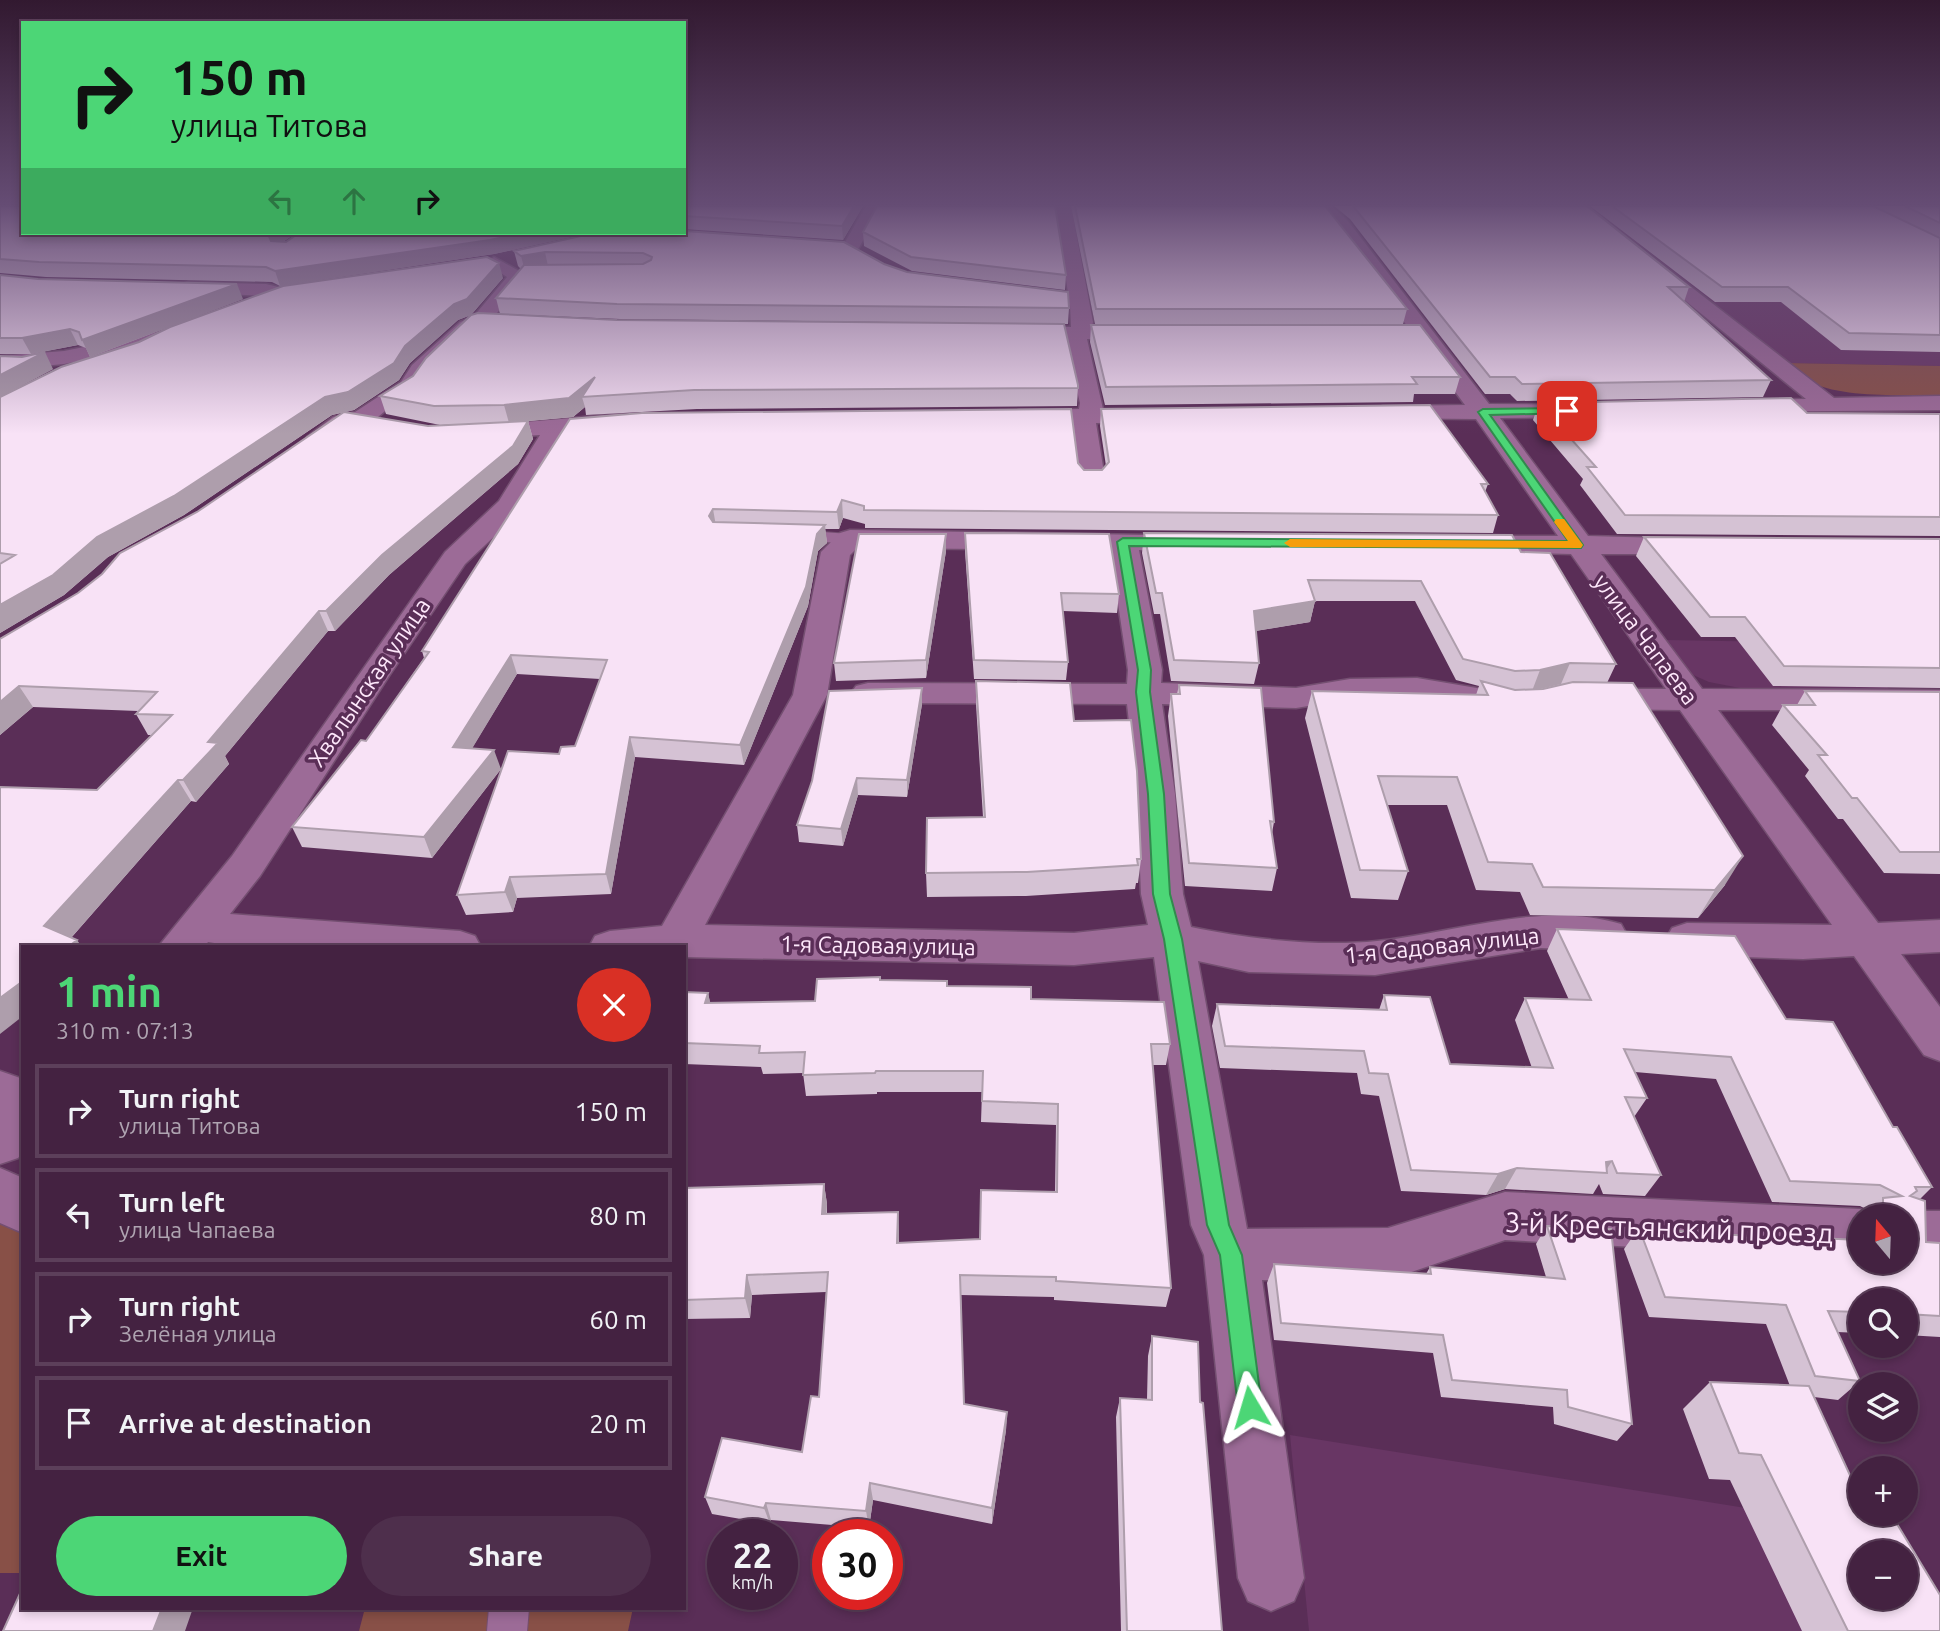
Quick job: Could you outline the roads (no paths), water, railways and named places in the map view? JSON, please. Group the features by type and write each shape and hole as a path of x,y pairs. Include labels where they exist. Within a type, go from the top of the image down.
{"street":[{"path":"300,449 342,422 374,422 383,401 409,387 420,370 459,334 493,322 515,282"},
{"path":"1075,282 1083,323 1075,342 1091,403 1090,416 1083,425 1092,479"},
{"name":"улица Чапаева","path":"1378,282 1411,333 1483,412 1940,1042"},
{"path":"1674,282 1828,405"},
{"path":"170,288 266,290 284,294"},
{"path":"243,308 284,294 307,290"},
{"path":"992,292 1078,300"},
{"path":"0,363 31,364 58,373 138,351 179,333"},
{"path":"999,333 1167,333"},
{"path":"1719,408 1940,403"},
{"path":"1358,414 1610,410"},
{"path":"1000,417 1176,415"},
{"path":"458,433 640,420"},
{"name":"Хвалынская улица","path":"190,936 246,866 372,676 455,558 510,506 551,436 566,425"},
{"path":"675,941 810,695 836,552 850,539 1222,542"},
{"path":"1123,542 1144,670 1143,692 1156,794 1162,894 1173,939 1218,1225 1231,1255 1271,1578"},
{"path":"1444,544 1720,545"},
{"path":"810,695 921,691 1104,695 1143,692 1296,698 1350,690 1417,688 1472,695 1506,705 1556,698 1940,700"},
{"name":"1-я Садовая улица","path":"632,945 675,941 1074,948 1173,939 1249,956 1375,958 1541,932 1803,943 1940,936"},
{"path":"190,936 254,933 431,945"},
{"path":"0,1091 21,1101"},
{"path":"0,1142 21,1118"},
{"path":"0,1192 21,1208"},
{"name":"3-й Крестьянский проезд","path":"1231,1255 1388,1254 1505,1216 1848,1233"},
{"path":"1918,1236 1940,1236"}],"lane":[{"path":"775,535 827,535 850,539"},
{"path":"507,1631 509,1610"}]}
